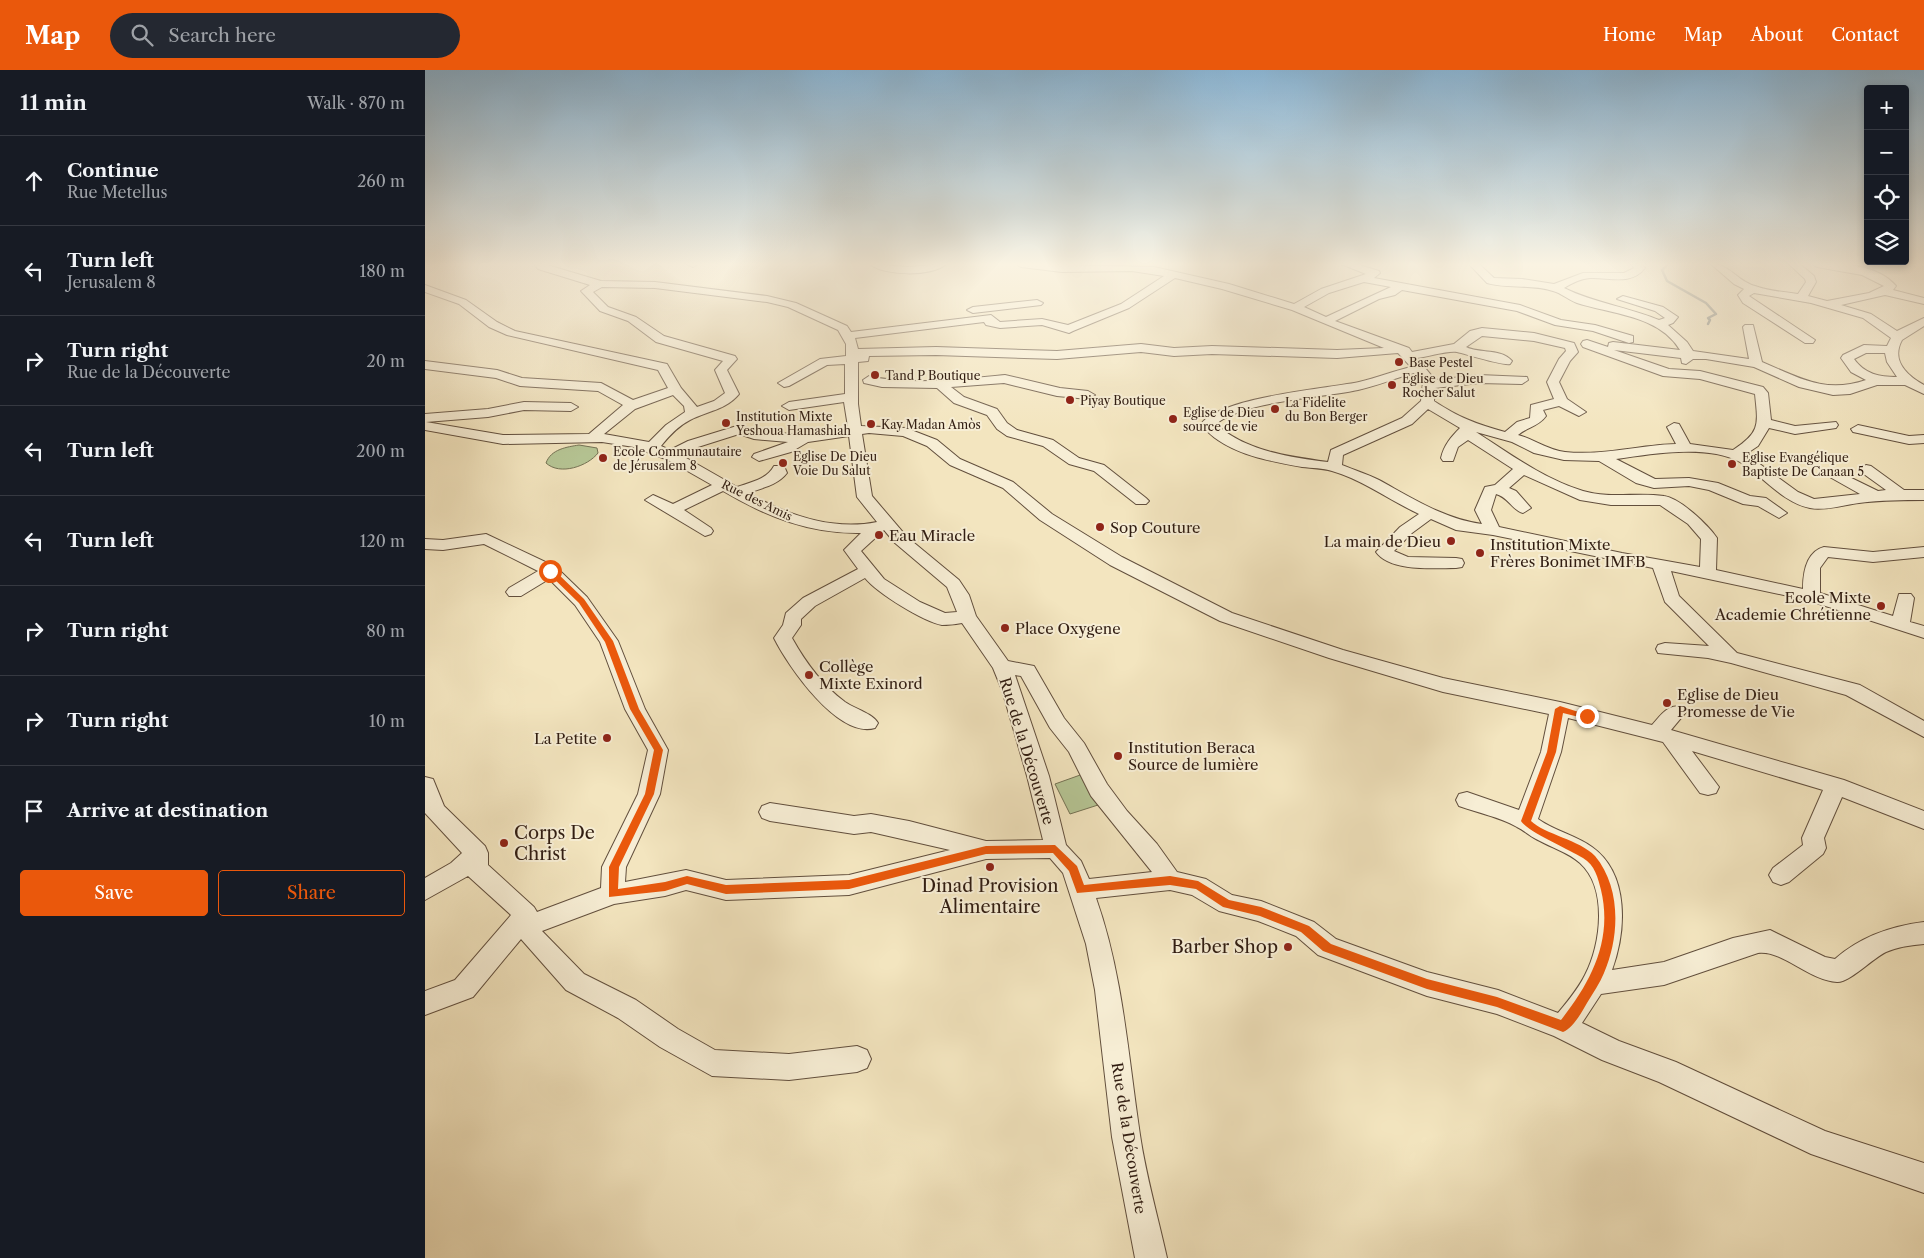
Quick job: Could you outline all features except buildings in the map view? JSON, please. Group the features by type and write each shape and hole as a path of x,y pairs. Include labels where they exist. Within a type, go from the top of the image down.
{"street":[{"path":"485,319 494,327 513,334 588,351 643,360 663,367 676,390 690,405 692,413"},
{"path":"633,319 659,339 731,359 721,370 732,394 713,408 692,413 665,433 652,448"},
{"path":"814,319 848,344 935,351 1077,355 1141,348 1174,352 1211,350 1267,353 1292,351 1411,359"},
{"path":"784,383 824,362 848,344 892,319"},
{"path":"848,344 893,328 977,319"},
{"path":"991,319 990,323 1000,325 1030,321 1063,337"},
{"path":"1044,355 1048,347 1063,337 1098,319"},
{"path":"1322,319 1411,359 1429,381 1427,402 1407,421 1335,453 1335,467"},
{"path":"1550,319 1559,323 1595,328 1627,343"},
{"path":"1647,319 1655,323 1683,345 1689,355"},
{"path":"1627,343 1643,325 1670,319"},
{"path":"1776,319 1809,340"},
{"path":"1875,319 1898,337"},
{"path":"1918,389 1892,362 1892,350 1898,337 1924,321"},
{"path":"1749,328 1753,336 1754,357 1757,364"},
{"path":"1875,381 1843,391 1823,389 1757,364 1706,355 1689,355 1627,343 1570,346 1534,337 1482,332 1474,334 1458,347 1411,356 1411,359 1358,386 1267,402 1224,412 1211,419 1207,424 1214,432 1235,445 1335,467 1373,482 1393,496 1456,525 1493,530 1708,573 1811,596 1924,632"},
{"name":"Rue de la Découverte","path":"848,344 857,387 853,430 865,497 882,525 953,584 960,595 967,617 1002,667 1038,776 1055,849 1073,868 1081,890 1098,944 1108,990 1126,1137 1151,1258"},
{"path":"1587,344 1667,373 1694,374 1757,390 1761,393 1765,423 1753,443 1736,454"},
{"path":"1570,346 1572,352 1565,359 1553,382 1561,401 1579,412"},
{"path":"1458,347 1469,353 1496,355 1506,361"},
{"path":"1892,350 1864,349 1847,358 1855,369 1875,381 1918,389"},
{"path":"1689,355 1685,359 1694,374"},
{"path":"425,365 511,377 520,382 601,387 631,404"},
{"path":"425,378 471,382 485,373"},
{"path":"789,406 857,387 882,383 939,384 1005,378 1018,384 1049,388 1057,392 1089,394"},
{"path":"1429,385 1479,379 1522,380"},
{"path":"939,384 959,400 992,412 1002,426 1012,433 1048,443 1074,461 1099,468 1141,501"},
{"path":"593,437 631,404 676,390"},
{"path":"1508,436 1522,425 1535,420 1539,416 1536,408 1561,401"},
{"path":"1427,402 1522,469 1567,490 1591,497 1611,500 1663,500 1694,521 1709,538 1708,573"},
{"path":"425,418 488,413 524,406 571,407"},
{"path":"1765,423 1791,430 1831,425"},
{"name":"Rue des Amis","path":"425,426 467,436 493,438 593,437 652,448 775,511 809,524 853,529 882,525"},
{"path":"1674,427 1686,448"},
{"path":"1465,428 1508,436 1552,454 1582,458 1602,457 1639,450 1686,448 1736,454 1793,495 1812,504 1899,494 1924,495"},
{"path":"1448,458 1451,445 1461,439 1465,428"},
{"path":"669,456 693,444 739,429 763,437 803,439 853,430 892,429 921,437 955,462 1008,485 1046,517 1116,562 1225,618 1327,652 1443,685 1560,709 1663,735 1836,786 1924,820"},
{"path":"1858,429 1909,440 1924,439"},
{"path":"759,457 786,449 803,439"},
{"path":"1602,457 1621,470 1654,484 1689,482 1713,486 1748,501 1761,501 1779,513"},
{"path":"673,510 731,488 772,479 780,473 779,469"},
{"path":"1499,489 1522,469"},
{"path":"1866,470 1886,482 1899,494"},
{"path":"1833,474 1875,496"},
{"path":"1654,484 1665,498 1663,500"},
{"path":"1493,530 1483,510 1491,490 1499,489 1511,494 1523,508"},
{"path":"653,500 705,530"},
{"path":"1429,514 1406,530 1384,552 1405,562 1421,564 1456,563"},
{"path":"882,525 852,550 878,583 914,606 943,619 967,617"},
{"path":"425,544 443,546 486,539 550,571 581,601 609,641 635,709 658,750 649,794 614,867 613,894"},
{"path":"1811,596 1812,568 1824,552 1873,557 1924,552"},
{"path":"1660,564 1671,598 1731,658"},
{"path":"868,570 809,602 791,617 793,625 783,638 794,661 832,703 852,716 868,723"},
{"path":"515,592 550,571"},
{"path":"1901,624 1905,598"},
{"path":"1665,650 1708,652 1853,690 1883,705 1924,730"},
{"path":"1002,667 1027,670 1057,723 1077,748 1099,790 1119,817 1149,850 1170,880"},
{"path":"1526,821 1551,752 1560,709"},
{"path":"1663,735 1676,712"},
{"path":"1663,735 1708,787"},
{"path":"425,785 435,811 477,853 476,869 526,920 535,939 575,982 627,1009 669,1038 712,1063 789,1067 857,1059"},
{"path":"1781,875 1815,848 1813,838 1836,786"},
{"path":"1467,800 1526,821 1529,826 1555,837 1589,856 1602,873 1611,911 1607,939 1594,983 1563,1027"},
{"path":"770,812 854,825 871,823 919,832 986,850"},
{"path":"425,1003 464,989 526,920 613,894 665,886 687,880 726,890 849,885 986,850 1055,849"},
{"path":"425,890 459,870 477,853"},
{"path":"1081,890 1170,880 1198,886 1227,904 1261,911 1305,929 1327,948 1427,984 1497,1002 1563,1027 1612,1051 1666,1071 1821,1144 1924,1178"},
{"path":"1594,983 1633,981 1675,971 1703,960 1770,941 1821,968 1839,971 1857,955 1883,941 1908,934 1924,933"}],"green space":[{"path":"579,445 597,448 598,453 588,462 573,468 559,469 546,463 548,458 555,452"},
{"path":"1083,774 1098,805 1070,814 1055,784"}],"waterway":[{"path":"1708,324 1709,319"}],"place":[{"name":"Base Pestel","path":"1399,362"},
{"name":"Tand P Boutique","path":"875,375"},
{"name":"Eglise de Dieu Rocher Salut","path":"1392,385"},
{"name":"Piyay Boutique","path":"1070,400"},
{"name":"La Fidelite du Bon Berger","path":"1275,409"},
{"name":"Eglise de Dieu source de vie","path":"1173,419"},
{"name":"Institution Mixte Yeshoua Hamashiah","path":"726,423"},
{"name":"Kay Madan Amòs","path":"871,424"},
{"name":"Ecole Communautaire de Jérusalem 8","path":"603,458"},
{"name":"Eglise De Dieu Voie Du Salut","path":"783,463"},
{"name":"Eglise Evangélique Baptiste De Canaan 5","path":"1732,464"},
{"name":"Sop Couture","path":"1100,527"},
{"name":"Eau Miracle","path":"879,535"},
{"name":"La main de Dieu","path":"1451,541"},
{"name":"Institution Mixte Frères Bonimet IMFB","path":"1480,553"},
{"name":"Ecole Mixte Academie Chrétienne","path":"1881,606"},
{"name":"Place Oxygene","path":"1005,628"},
{"name":"Collège Mixte Exinord","path":"809,675"},
{"name":"Eglise de Dieu Promesse de Vie","path":"1667,703"},
{"name":"La Petite","path":"607,738"},
{"name":"Institution Beraca Source de lumière","path":"1118,756"},
{"name":"Corps De Christ","path":"504,843"},
{"name":"Dinad Provision Alimentaire","path":"990,867"},
{"name":"Barber Shop","path":"1288,947"}],"route":[{"path":"550,571 581,601 609,641 635,709 658,750 649,794 614,867 613,894 665,886 687,880 726,890 849,885 986,850 1055,849 1073,868 1081,890 1170,880 1198,886 1227,904 1261,911 1305,929 1327,948 1427,984 1497,1002 1563,1027 1579,1007 1599,971 1607,939 1611,911 1607,887 1602,873 1589,856 1555,837 1529,826 1526,821 1554,744 1560,709 1587,716"}]}
